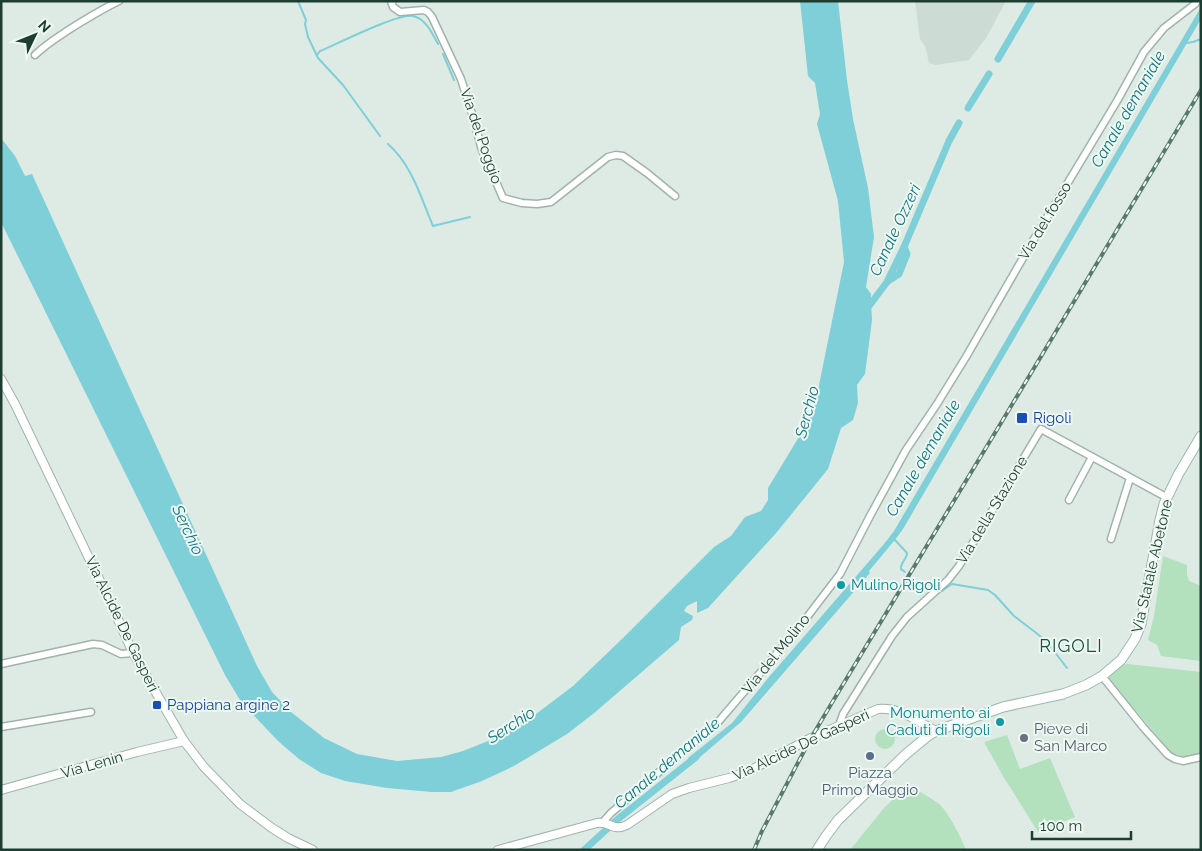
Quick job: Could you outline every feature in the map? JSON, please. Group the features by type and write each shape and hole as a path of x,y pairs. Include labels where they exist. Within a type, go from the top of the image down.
{"main road":[{"name":"Via Statale Abetone","path":"817,850 838,820 906,754 936,731 1008,706 1076,690 1102,676 1121,660 1138,634 1141,624 1166,497 1201,436"}],"street":[{"path":"35,55 45,45 102,9 119,1"},
{"name":"Via del Poggio","path":"391,1 393,7 400,12 424,10 432,18 461,79 482,150 503,198 537,204 551,202 608,157 616,155 623,156 636,165 675,196"},
{"name":"Via del fosso","path":"906,450 966,357 1144,52 1164,28 1195,4 1196,1"},
{"name":"Via Alcide De Gasperi","path":"1,379 80,538 133,653 184,741 204,767 240,804 272,828 313,850"},
{"name":"Via della Stazione","path":"839,726 843,714 892,636 907,617 948,580 959,566 1041,429 1166,497"},
{"name":"Via del Molino","path":"604,822 611,812 719,721 801,625 840,574 906,450"},
{"path":"1070,500 1092,457"},
{"path":"1111,539 1130,478"},
{"path":"1,664 93,644 121,654 133,653"},
{"path":"1102,676 1143,727 1168,754 1175,759 1183,761 1201,757"},
{"name":"Via Alcide De Gasperi","path":"604,822 620,828 672,794 748,771 811,738 878,709 900,711 936,731"},
{"path":"1,727 91,712"},
{"name":"Via Lenin","path":"1,790 137,752 184,741"},
{"path":"498,850 604,822"}],"shaded area":[{"path":"915,1 1006,1 986,38 969,60 936,65 929,63 925,46 920,39"}],"green space":[{"path":"1163,556 1187,565 1189,581 1201,586 1201,661 1161,656 1157,645 1148,640 1154,616"},
{"path":"1128,664 1201,672 1201,754 1186,759 1171,752 1108,678 1122,665"},
{"path":"885,729 892,732 895,739 892,746 885,749 878,746 875,739 878,732"},
{"path":"1007,735 1020,769 1050,758 1075,817 1038,832 984,742"},
{"path":"908,785 943,808 966,850 850,850 884,808"}],"water":[{"name":"Serchio","path":"800,1 838,1 847,80 853,119 868,188 874,237 866,287 871,294 872,320 865,374 857,385 858,403 853,420 841,428 828,469 777,532 708,608 697,613 697,601 687,606 684,611 693,616 692,620 681,627 679,640 567,734 514,766 482,781 451,792 432,792 387,788 345,781 321,773 299,759 278,741 240,700 225,675 1,222 1,138 15,156 25,176 32,174 257,666 272,692 291,712 324,738 357,754 397,761 441,757 488,741 536,714 573,686 714,547 731,536 745,517 761,511 768,500 768,488 808,422 815,405 844,262 838,201 817,124 820,114 815,83 808,76"},
{"path":"1201,7 1201,19 903,529 869,571 870,573 741,722 692,764 688,758 732,723 894,531"}],"waterway":[{"path":"298,1 306,20 308,37 318,58 343,85 380,136"},
{"name":"Canale Ozzeri","path":"998,59 1032,1"},
{"path":"317,55 320,51 367,30 405,16 413,16 422,20 438,44"},
{"path":"1186,43 1201,39"},
{"path":"443,54 454,80"},
{"name":"Canale Ozzeri","path":"968,108 989,74"},
{"name":"Canale Ozzeri","path":"866,310 887,282 949,141 959,123"},
{"path":"388,144 410,172 433,226 470,217"},
{"path":"888,281 899,274 907,254 904,247"},
{"path":"894,539 907,553 901,567 905,572"},
{"path":"942,591 952,584 988,590 1014,616 1047,642 1067,668"},
{"name":"Canale demaniale","path":"584,850 618,819 696,757"}],"railway":[{"path":"754,850 811,738 1201,90"}],"place":[{"name":"Rigoli","path":"1022,418"},
{"name":"Mulino Rigoli","path":"841,585"},
{"name":"Pappiana argine 2","path":"157,705"},
{"name":"Monumento ai Caduti di Rigoli","path":"1000,722"},
{"name":"Pieve di San Marco","path":"1024,738"},
{"name":"Piazza Primo Maggio","path":"870,756"}],"district":[{"name":"RIGOLI","path":"1071,645"}]}
